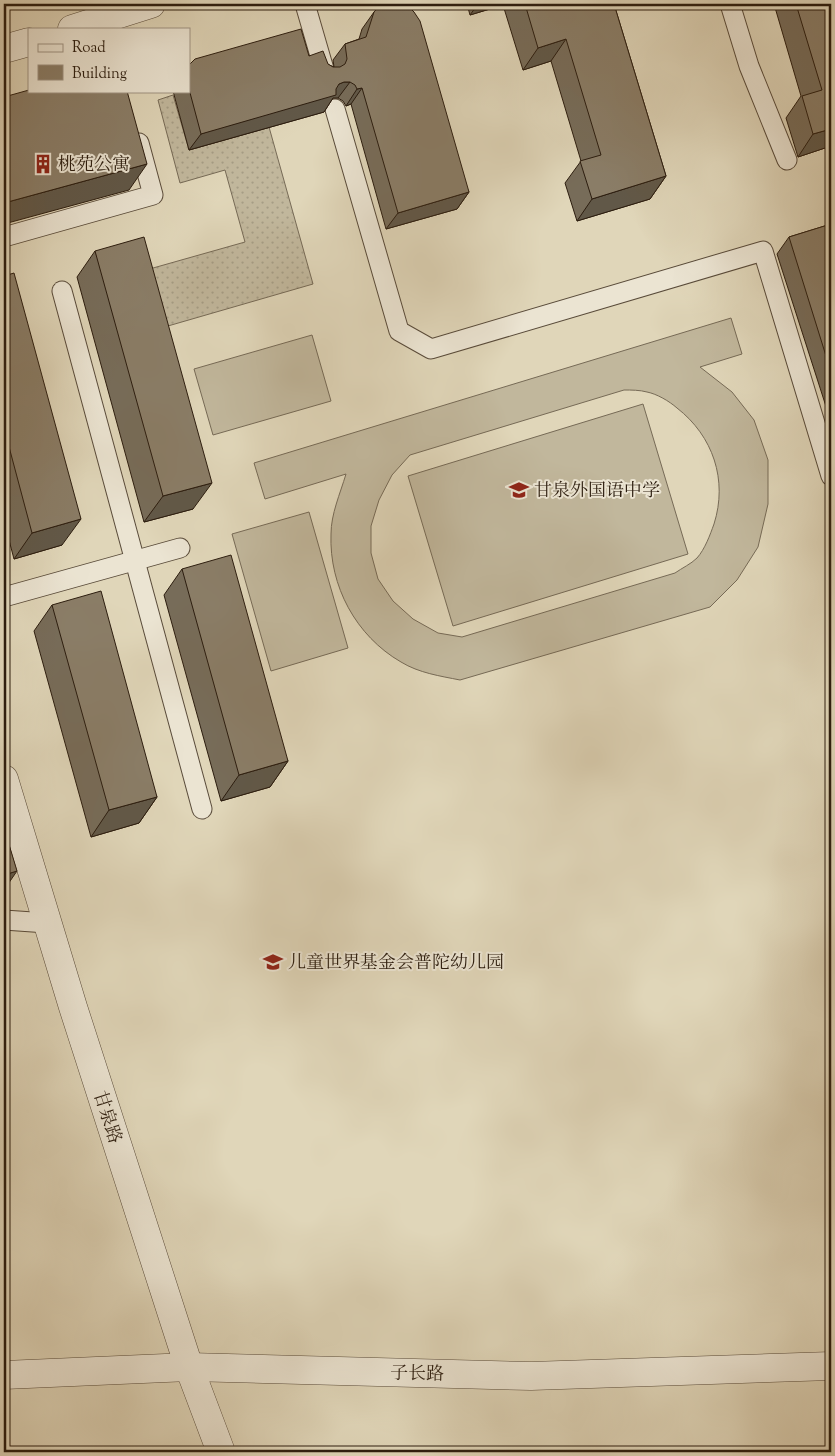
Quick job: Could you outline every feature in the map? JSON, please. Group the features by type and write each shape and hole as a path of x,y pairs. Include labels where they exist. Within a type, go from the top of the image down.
{"street":[{"path":"79,28 107,24 151,4"},
{"path":"4,49 28,42"},
{"name":"甘泉路","path":"4,779 73,1007 189,1367 221,1452"},
{"name":"子长路","path":"4,1376 189,1367 532,1376 831,1366"}],"lane":[{"path":"305,4 325,74"},
{"path":"730,4 749,66 787,160"},
{"path":"335,108 399,331 431,348 764,251 831,476"},
{"path":"4,237 153,195 135,129"},
{"path":"62,291 202,809"},
{"path":"4,597 180,548"},
{"path":"4,920 47,923"}],"shaded area":[{"path":"173,95 189,150 269,127 313,284 161,328 146,270 245,242 225,170 180,183 158,100"},
{"path":"731,318 742,354 700,367 732,392 754,420 768,460 768,504 758,547 737,580 710,607 460,680 422,671 401,662 371,638 348,608 335,572 331,534 334,512 346,474 265,499 254,463","holes":["624,390 651,393 674,405 690,419 708,445 718,475 718,508 707,542 695,560 675,573 462,637 438,633 413,619 393,601 378,579 371,553 371,526 379,500 392,475 410,455"]},
{"path":"312,335 331,401 213,435 194,369"},
{"path":"643,404 688,554 453,626 408,476"},
{"path":"309,512 348,648 271,671 232,534"}],"building":[{"path":"525,4 614,4 666,176 592,199 580,161 601,155 566,39 538,48"},
{"path":"796,4 831,4 831,129 813,134 802,96 822,90"},
{"path":"380,5 407,5 420,21 469,192 398,213 362,88 357,89 350,82 339,84 336,89 336,95 201,134 190,92 190,64 195,59 301,29 309,56 323,51 328,64 333,67 340,67 345,64 347,59 345,44 366,37 374,12"},
{"name":"桃苑公寓","path":"28,90 28,92 127,92 147,164 4,203 4,97"},
{"path":"831,224 831,372 789,237"},
{"path":"144,237 212,483 163,496 95,251"},
{"path":"14,273 81,519 32,533 4,428 4,276"},
{"path":"231,555 288,761 239,775 182,569"},
{"path":"101,591 157,797 109,810 52,605"},
{"path":"4,828 17,871 4,875"}],"place":[{"name":"桃苑公寓","path":"43,164"},
{"name":"甘泉外国语中学","path":"519,490"},
{"name":"儿童世界基金会普陀幼儿园","path":"273,962"}]}
